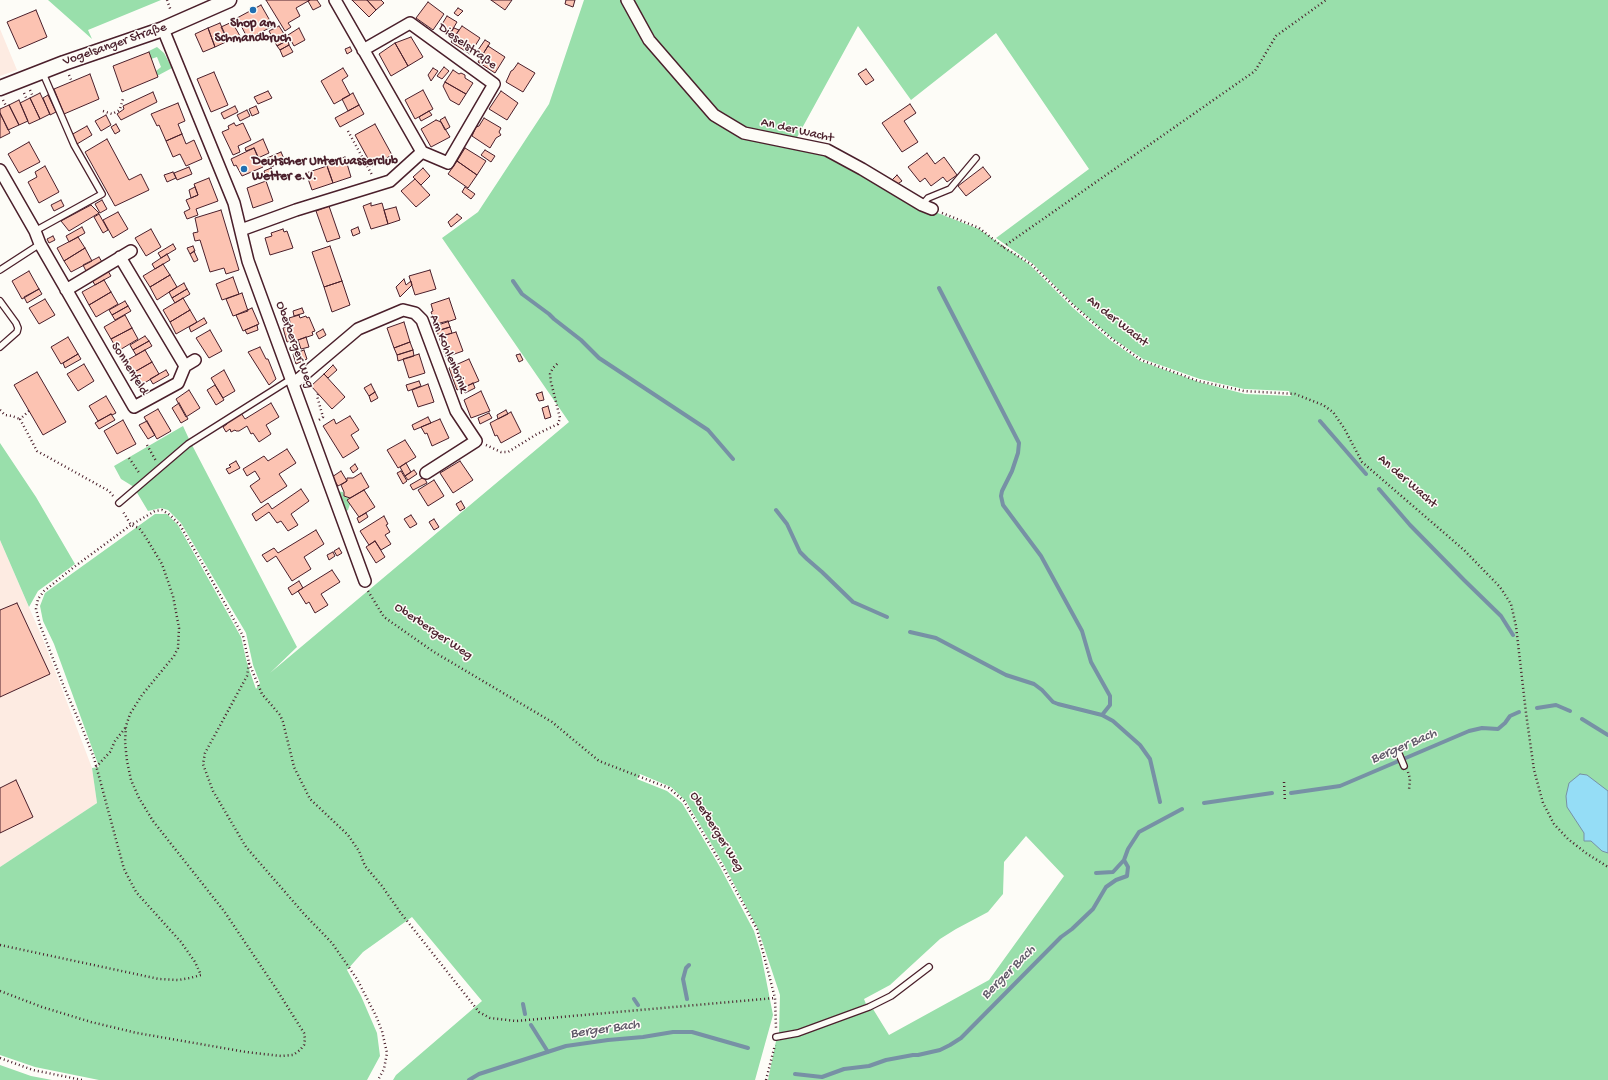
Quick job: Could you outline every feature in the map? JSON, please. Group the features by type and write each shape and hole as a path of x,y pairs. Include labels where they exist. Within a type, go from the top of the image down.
{"street":[{"name":"Vogelsanger Straße","path":"0,88 42,71 163,29 229,0"},
{"path":"241,230 296,210 390,181 422,152 336,0"},
{"name":"An der Wacht","path":"627,0 649,40 714,115 744,133 827,150 927,207"},
{"name":"Dieselstraße","path":"363,50 410,23 494,84 448,163 422,152"},
{"name":"Oberberger Weg","path":"163,29 220,164 234,203 248,261 365,581"},
{"path":"0,170 35,232 40,244"},
{"name":"Sonnenfeld","path":"40,244 134,407 178,383 184,366"},
{"path":"66,290 131,251"},
{"path":"120,257 184,366 196,360"},
{"name":"Am Kohlenbrink","path":"292,382 358,329 403,310 415,313 422,320 456,410 476,441"},
{"path":"426,473 476,441"}],"lane":[{"path":"35,232 102,194 74,145 42,71"},
{"path":"927,207 928,198 950,188 976,158"},
{"path":"0,270 40,244"},
{"path":"0,302 16,322 18,328 17,332 0,347"},
{"path":"119,503 188,444 292,382"},
{"path":"1398,754 1404,766"},
{"path":"776,1037 798,1033 869,1007 891,996 929,967"}],"path":[{"path":"167,0 170,11"},
{"path":"1004,247 1255,71 1276,36 1326,0"},
{"path":"103,111 112,114 118,111 123,99"},
{"path":"348,131 378,185"},
{"name":"An der Wacht","path":"927,207 979,228 1004,247 1031,264 1074,306 1112,339 1141,360 1198,381 1244,391 1295,394 1323,405 1333,412 1344,428 1362,462 1464,550 1500,587 1511,604 1516,626 1534,770 1543,803 1554,824 1568,839 1586,853 1608,866"},
{"path":"476,441 501,452 508,452 537,434 558,424 560,418 550,374 559,362"},
{"path":"308,426 323,417 317,396 318,394"},
{"path":"0,410 5,415 20,419 39,452 110,491 131,524 138,528 145,536 162,564 170,581 177,612 180,638 178,648 174,656 142,695 130,714 126,726 125,742 131,780 139,798 153,821 224,911 273,984 304,1033 304,1045 293,1055 282,1056 246,1052 137,1033 91,1022 42,1007 0,991"},
{"path":"20,419 29,411"},
{"path":"147,445 160,467"},
{"path":"129,458 136,469"},
{"path":"0,945 159,979 178,980 201,975 195,962 181,942 136,892 124,869 96,767 83,730 64,687 40,625 36,609 38,599 44,591 131,524 155,511 162,510 170,515 180,525 243,636 249,663 262,694 280,715 294,767 310,799 348,835 359,851 365,866 479,1012 490,1018 516,1022 775,998"},
{"name":"Oberberger Weg","path":"365,581 384,617 402,630 434,652 552,722 599,761 669,788 684,801 722,865 756,929 775,998 776,1037 766,1080"},
{"path":"249,663 247,676 205,753 203,764 213,791 246,847 305,915 332,943 357,979 378,1021 387,1053 384,1069 378,1080"},
{"path":"96,767 110,752 114,741 126,726"},
{"path":"1404,766 1410,779 1409,790"},
{"path":"1284,782 1285,802"},
{"path":"0,1058 33,1070 82,1080"}],"shaded area":[{"path":"0,29 17,70 0,76"},
{"path":"0,540 44,642 92,768 97,803 0,867"}],"green space":[{"path":"48,0 161,0 88,30 92,39"},
{"path":"584,0 624,0 646,41 712,116 742,134 826,152 861,170 922,207 979,229 1030,265 1073,308 1110,340 1140,361 1199,382 1245,394 1291,396 1289,391 1244,389 1200,379 1143,359 1112,338 1074,305 1033,264 996,238 1089,169 996,33 911,100 858,26 795,141 746,130 716,114 652,40 630,0 1608,0 1608,1080 768,1080 776,1041 805,1034 873,1009 889,1035 989,980 1064,876 1026,836 1004,862 1003,894 988,912 940,939 890,985 864,999 866,1004 797,1031 779,1033 780,995 758,929 724,865 686,801 671,787 640,774 637,779 667,791 682,803 720,867 754,931 761,954 773,1015 755,1080 393,1080 396,1075 482,1001 412,917 363,952 347,970 361,996 377,1033 380,1056 367,1080 99,1080 35,1067 0,1055 0,867 97,803 92,768 99,767 54,644 43,621 40,606 45,593 155,514 167,514 178,525 241,637 247,663 256,689 260,683 253,665 246,633 181,523 168,510 161,508 148,511 136,491 192,445 297,647 270,673 569,422 442,238 478,212 549,104"},
{"path":"157,47 164,53 172,68 157,76 156,71 161,67 157,57 151,59 149,51"},
{"path":"183,426 189,439 134,487 121,479 114,466"},
{"path":"0,443 36,497 75,564 38,591 29,607 0,540"},
{"path":"336,491 343,492 344,496 350,498 347,500 350,504 348,510 345,512"},
{"path":"0,1065 31,1076 52,1080 0,1080"}],"water":[{"path":"1580,774 1587,775 1608,791 1608,853 1602,851 1591,841 1584,841 1584,833 1567,807 1566,796 1569,783"}],"building":[{"path":"266,0 310,0 296,8 300,16 288,23 291,27 285,31"},
{"path":"317,0 321,6 313,10 308,1"},
{"path":"352,0 367,0 376,10 369,17"},
{"path":"367,0 381,0 384,3 376,10"},
{"path":"491,0 512,0 505,10"},
{"path":"566,0 575,0 573,7 565,4"},
{"path":"428,2 444,14 433,30 416,18"},
{"path":"261,5 273,26 248,39 237,18"},
{"path":"458,8 463,11 458,16 454,13"},
{"path":"36,10 47,37 19,49 7,22"},
{"path":"447,16 457,22 451,32 441,26"},
{"path":"232,22 240,36 228,41 221,27"},
{"path":"220,23 228,41 215,47 208,28"},
{"path":"279,26 288,40 277,46 269,31"},
{"path":"462,26 480,38 470,54 451,42"},
{"path":"208,28 215,47 203,52 195,34"},
{"path":"299,28 305,40 294,46 288,35"},
{"path":"454,28 459,30 452,40 448,37"},
{"path":"411,37 423,57 408,66 395,43"},
{"path":"288,40 289,45 280,50 277,46"},
{"path":"485,40 490,43 483,54 478,50"},
{"path":"395,43 408,66 391,76 379,54"},
{"path":"289,45 293,52 283,57 280,50"},
{"path":"488,46 505,57 495,73 478,62"},
{"path":"350,47 352,51 347,54 345,49"},
{"path":"149,52 158,77 122,92 113,66"},
{"path":"518,63 535,73 523,92 506,82 511,71"},
{"path":"444,67 449,71 442,79 437,76"},
{"path":"343,68 348,76 342,80 350,95 334,104 321,81"},
{"path":"433,68 438,71 431,81 428,75"},
{"path":"866,69 874,80 866,85 858,74"},
{"path":"453,70 459,74 461,73 465,75 465,78 473,83 466,94 445,82"},
{"path":"214,72 228,105 211,112 197,79"},
{"path":"90,74 99,99 64,114 54,89"},
{"path":"445,82 466,94 459,105 450,100 443,86"},
{"path":"423,90 433,109 415,119 405,100"},
{"path":"268,91 272,98 258,104 254,97"},
{"path":"501,91 518,103 507,120 489,109"},
{"path":"153,92 157,102 121,120 117,114 124,109 123,106"},
{"path":"40,93 50,114 40,119 30,98"},
{"path":"353,93 359,105 348,111 342,99"},
{"path":"48,95 56,112 50,115 43,98"},
{"path":"30,98 40,119 29,124 20,103"},
{"path":"19,100 28,121 19,125 9,105"},
{"path":"178,103 185,121 178,124 182,134 166,141 159,125 157,126 151,114"},
{"path":"910,104 916,113 904,121 918,142 902,152 882,123"},
{"path":"9,105 19,125 8,130 0,113 0,109"},
{"path":"359,105 364,114 340,127 335,118"},
{"path":"235,106 238,112 224,119 221,113"},
{"path":"256,106 259,113 252,116 249,109"},
{"path":"247,110 250,116 240,121 237,115"},
{"path":"429,111 432,115 421,121 419,117"},
{"path":"0,113 10,133 0,138"},
{"path":"106,115 111,125 101,131 95,121"},
{"path":"445,117 450,127 445,130 440,120"},
{"path":"484,118 501,128 499,132 501,135 496,138 490,148 472,136 476,127 479,126"},
{"path":"436,120 441,122 450,137 431,147 421,129"},
{"path":"234,123 236,126 243,123 251,140 238,146 240,152 233,155 222,132 229,129 228,126"},
{"path":"116,124 120,131 115,134 111,127"},
{"path":"375,124 392,155 372,166 355,135"},
{"path":"87,126 92,135 77,144 71,135"},
{"path":"182,134 186,144 194,140 202,159 186,166 180,154 173,157 166,141"},
{"path":"107,139 129,180 141,174 149,190 115,206 85,152"},
{"path":"263,139 269,153 258,158 254,148 246,151 245,148"},
{"path":"29,142 40,162 19,173 8,154"},
{"path":"254,148 263,167 242,176 236,165 234,166 231,159"},
{"path":"465,148 486,161 477,175 457,161"},
{"path":"485,150 495,156 491,162 481,155"},
{"path":"281,152 285,161 271,167 267,158"},
{"path":"927,153 935,164 944,157 957,175 947,182 943,177 931,186 925,178 920,182 908,167"},
{"path":"345,157 351,177 333,183 326,163"},
{"path":"457,161 477,175 468,188 448,174"},
{"path":"45,166 59,192 39,203 28,182 37,177 35,172"},
{"path":"327,166 333,183 312,190 306,173"},
{"path":"189,167 192,174 177,180 174,173"},
{"path":"983,167 991,177 966,196 958,186"},
{"path":"271,168 275,175 267,179 264,171"},
{"path":"423,168 430,176 421,185 413,177"},
{"path":"173,172 176,178 167,182 164,175"},
{"path":"897,175 902,181 896,185 892,180"},
{"path":"209,178 218,201 196,209 198,215 187,219 184,212 190,209 186,200 198,195 194,184"},
{"path":"415,179 430,195 416,207 401,191"},
{"path":"266,181 273,201 253,208 247,188"},
{"path":"195,187 198,195 191,198 189,190"},
{"path":"465,187 475,194 471,199 462,192"},
{"path":"61,200 64,206 54,211 51,205"},
{"path":"102,200 107,209 100,213 95,204"},
{"path":"371,203 371,206 382,203 388,224 371,229 363,206"},
{"path":"91,205 99,213 69,231 61,221"},
{"path":"329,206 340,238 327,242 316,211"},
{"path":"396,207 400,220 388,224 384,210"},
{"path":"221,210 239,270 226,274 224,268 210,272 200,240 195,241 193,233 198,232 195,218"},
{"path":"118,212 128,229 113,238 103,220"},
{"path":"99,214 108,230 103,233 94,217"},
{"path":"457,214 462,218 451,227 448,222"},
{"path":"82,227 85,233 69,242 66,236"},
{"path":"358,227 360,233 353,236 351,230"},
{"path":"151,229 161,247 146,256 135,238"},
{"path":"283,229 284,232 287,231 293,248 270,255 265,238 272,236 271,233"},
{"path":"53,236 55,240 49,243 47,239"},
{"path":"78,237 85,248 64,261 57,248"},
{"path":"173,244 176,249 161,258 158,253"},
{"path":"193,246 195,251 190,254 187,248"},
{"path":"330,246 342,281 324,287 312,252"},
{"path":"85,248 92,261 71,272 64,261"},
{"path":"194,251 198,260 194,262 190,254"},
{"path":"167,254 170,260 155,269 152,264"},
{"path":"99,257 102,262 86,271 83,265"},
{"path":"163,264 170,275 150,287 143,276"},
{"path":"430,270 436,289 415,295 409,276"},
{"path":"29,271 39,289 22,299 12,281"},
{"path":"108,271 111,276 95,285 92,280"},
{"path":"170,275 177,287 157,300 150,287"},
{"path":"233,277 239,294 222,300 216,284"},
{"path":"404,279 406,285 411,281 412,285 400,297 396,287"},
{"path":"104,280 111,292 89,305 82,292"},
{"path":"342,281 350,305 332,312 324,287"},
{"path":"184,283 187,289 172,298 169,292"},
{"path":"39,289 42,294 27,303 24,297"},
{"path":"187,289 190,294 175,303 172,298"},
{"path":"111,292 118,304 96,317 89,305"},
{"path":"242,293 248,311 233,316 226,299"},
{"path":"183,298 190,310 170,322 163,310"},
{"path":"449,298 456,319 438,325 431,312 433,311 431,304"},
{"path":"45,299 55,315 39,324 29,308"},
{"path":"125,301 128,306 112,315 109,310"},
{"path":"128,306 131,311 115,320 112,315"},
{"path":"252,308 259,324 243,331 236,315"},
{"path":"302,308 304,313 294,316 293,311"},
{"path":"190,310 197,322 176,334 170,322"},
{"path":"125,315 132,328 111,339 104,327"},
{"path":"299,315 300,318 306,316 307,318 309,317 315,331 312,332 313,335 287,342 283,328 291,326 289,318"},
{"path":"204,318 207,323 191,332 189,327"},
{"path":"448,321 450,327 437,331 436,324"},
{"path":"404,322 410,342 394,348 387,328"},
{"path":"257,325 258,330 247,334 245,330"},
{"path":"450,327 452,333 439,337 437,331"},
{"path":"132,328 138,339 118,351 111,339"},
{"path":"323,329 326,335 319,339 316,333"},
{"path":"210,330 222,351 209,358 196,338"},
{"path":"456,332 463,351 446,357 439,337"},
{"path":"145,336 149,341 133,350 130,345"},
{"path":"68,337 78,354 61,364 51,347"},
{"path":"306,337 309,347 301,349 298,340"},
{"path":"149,341 152,346 136,355 133,350"},
{"path":"410,342 413,350 397,355 394,348"},
{"path":"260,347 266,359 268,359 276,379 269,385 248,352"},
{"path":"145,350 152,362 131,374 124,362"},
{"path":"304,350 307,359 296,364 293,354"},
{"path":"413,350 414,356 398,361 397,355"},
{"path":"78,354 81,359 65,368 63,363"},
{"path":"419,354 425,373 409,378 403,359"},
{"path":"520,354 523,360 519,362 516,355"},
{"path":"469,359 479,381 457,390 449,368"},
{"path":"152,362 159,374 138,387 131,374"},
{"path":"84,364 94,381 78,391 67,374"},
{"path":"333,365 337,370 328,378 324,374"},
{"path":"166,370 169,375 153,384 150,379"},
{"path":"224,370 235,391 223,398 211,378"},
{"path":"37,372 66,422 43,435 14,385"},
{"path":"324,374 345,397 332,409 311,386"},
{"path":"419,381 421,386 408,391 406,385"},
{"path":"473,383 475,388 465,393 463,388"},
{"path":"371,384 375,392 369,396 364,388"},
{"path":"428,384 434,402 418,407 412,390"},
{"path":"215,385 224,400 216,405 207,390"},
{"path":"189,390 200,408 186,417 176,399"},
{"path":"481,391 490,411 471,418 464,400"},
{"path":"375,392 378,398 371,402 369,396"},
{"path":"542,392 544,400 539,401 536,394"},
{"path":"106,396 116,413 98,421 89,406"},
{"path":"179,403 188,419 181,423 172,408"},
{"path":"271,403 279,417 266,425 271,434 259,442 253,433 251,434 247,426 239,431 235,430 231,432 230,429 226,432 223,427 227,424 226,422 241,413 245,419"},
{"path":"548,406 551,417 545,419 542,408"},
{"path":"158,409 171,431 157,439 144,417"},
{"path":"506,410 508,414 498,419 497,415"},
{"path":"511,412 521,432 501,443 497,435 495,436 490,423"},
{"path":"489,413 492,418 480,424 478,418"},
{"path":"111,414 115,420 99,429 95,423"},
{"path":"350,416 359,430 351,435 359,448 343,458 323,426 334,419 336,424"},
{"path":"428,417 431,423 414,430 412,425"},
{"path":"440,419 449,438 432,446 427,433 425,434 421,427"},
{"path":"123,420 136,444 117,454 104,431"},
{"path":"147,421 155,435 148,439 139,425"},
{"path":"405,440 416,457 398,468 387,450"},
{"path":"287,449 296,463 279,474 287,486 261,503 250,486 260,479 255,471 247,476 243,469 264,456 268,461"},
{"path":"236,461 240,468 229,474 226,469 231,467 229,465"},
{"path":"460,461 473,480 453,493 440,473"},
{"path":"406,463 411,472 405,476 400,467"},
{"path":"355,464 358,469 353,473 350,468"},
{"path":"414,470 417,474 408,480 405,476"},
{"path":"341,471 347,481 338,486 332,477"},
{"path":"401,471 407,481 403,484 397,473"},
{"path":"361,473 369,487 350,498 344,496 341,485 347,481 347,478 353,478"},
{"path":"424,477 427,483 413,490 410,485"},
{"path":"434,480 444,496 428,506 418,490"},
{"path":"301,489 309,501 291,514 298,525 288,531 281,521 277,523 269,512 256,521 252,514 268,503 272,509"},
{"path":"364,490 375,507 359,517 347,500"},
{"path":"461,501 465,508 460,511 456,504"},
{"path":"366,513 368,517 359,523 357,518"},
{"path":"411,515 417,524 410,528 404,519"},
{"path":"384,516 388,524 386,525 390,532 385,535 391,544 381,550 375,541 369,545 360,531"},
{"path":"434,519 439,527 434,530 429,522"},
{"path":"316,530 324,544 304,557 311,569 292,581 276,556 267,562 262,555 274,548 278,553"},
{"path":"375,541 385,557 376,563 366,547"},
{"path":"339,548 342,553 337,556 334,551"},
{"path":"333,552 335,556 329,560 327,555"},
{"path":"332,570 340,582 321,594 328,605 315,613 309,602 306,604 298,591"},
{"path":"299,581 303,588 292,595 288,588"},
{"path":"17,603 50,674 0,697 0,610"},
{"path":"16,780 33,817 0,833 0,788"}],"waterway":[{"path":"513,281 522,294 581,340 599,358 708,430 733,459"},
{"path":"939,288 1019,443 1018,453 1012,471 1002,491 1001,496 1003,505 1041,556 1082,631 1091,662 1110,696 1110,705 1102,715"},
{"path":"1320,421 1366,474"},
{"path":"1379,489 1410,525 1501,616 1513,635"},
{"path":"776,510 787,524 800,552 807,559 853,602 887,617"},
{"path":"910,632 936,638 1006,675 1034,684 1053,702 1102,715 1113,721 1140,745 1150,759 1160,802"},
{"name":"Berger Bach","path":"1537,708 1556,705 1570,711"},
{"name":"Berger Bach","path":"1291,793 1340,786 1469,731 1482,728 1498,729 1510,716 1519,712"},
{"name":"Berger Bach","path":"1582,719 1608,735"},
{"name":"Berger Bach","path":"1204,803 1272,793"},
{"name":"Berger Bach","path":"795,1074 822,1077 844,1069 869,1066 886,1060 940,1050 961,1038 1061,937 1072,929 1093,909 1106,887 1116,880 1127,876 1128,867 1124,860 1128,849 1139,832 1182,809"},
{"path":"1096,873 1113,872 1124,860"},
{"path":"687,999 683,979 686,968 689,965"},
{"path":"634,999 638,1005"},
{"path":"523,1004 525,1014"},
{"path":"531,1025 548,1052"},
{"name":"Berger Bach","path":"469,1080 479,1074 566,1046 673,1032 692,1032 748,1048"}],"place":[{"name":"Shop am Schmandbruch","path":"253,10"},
{"name":"Deutscher Unterwasserclub Wetter e.V.","path":"244,169"}]}
